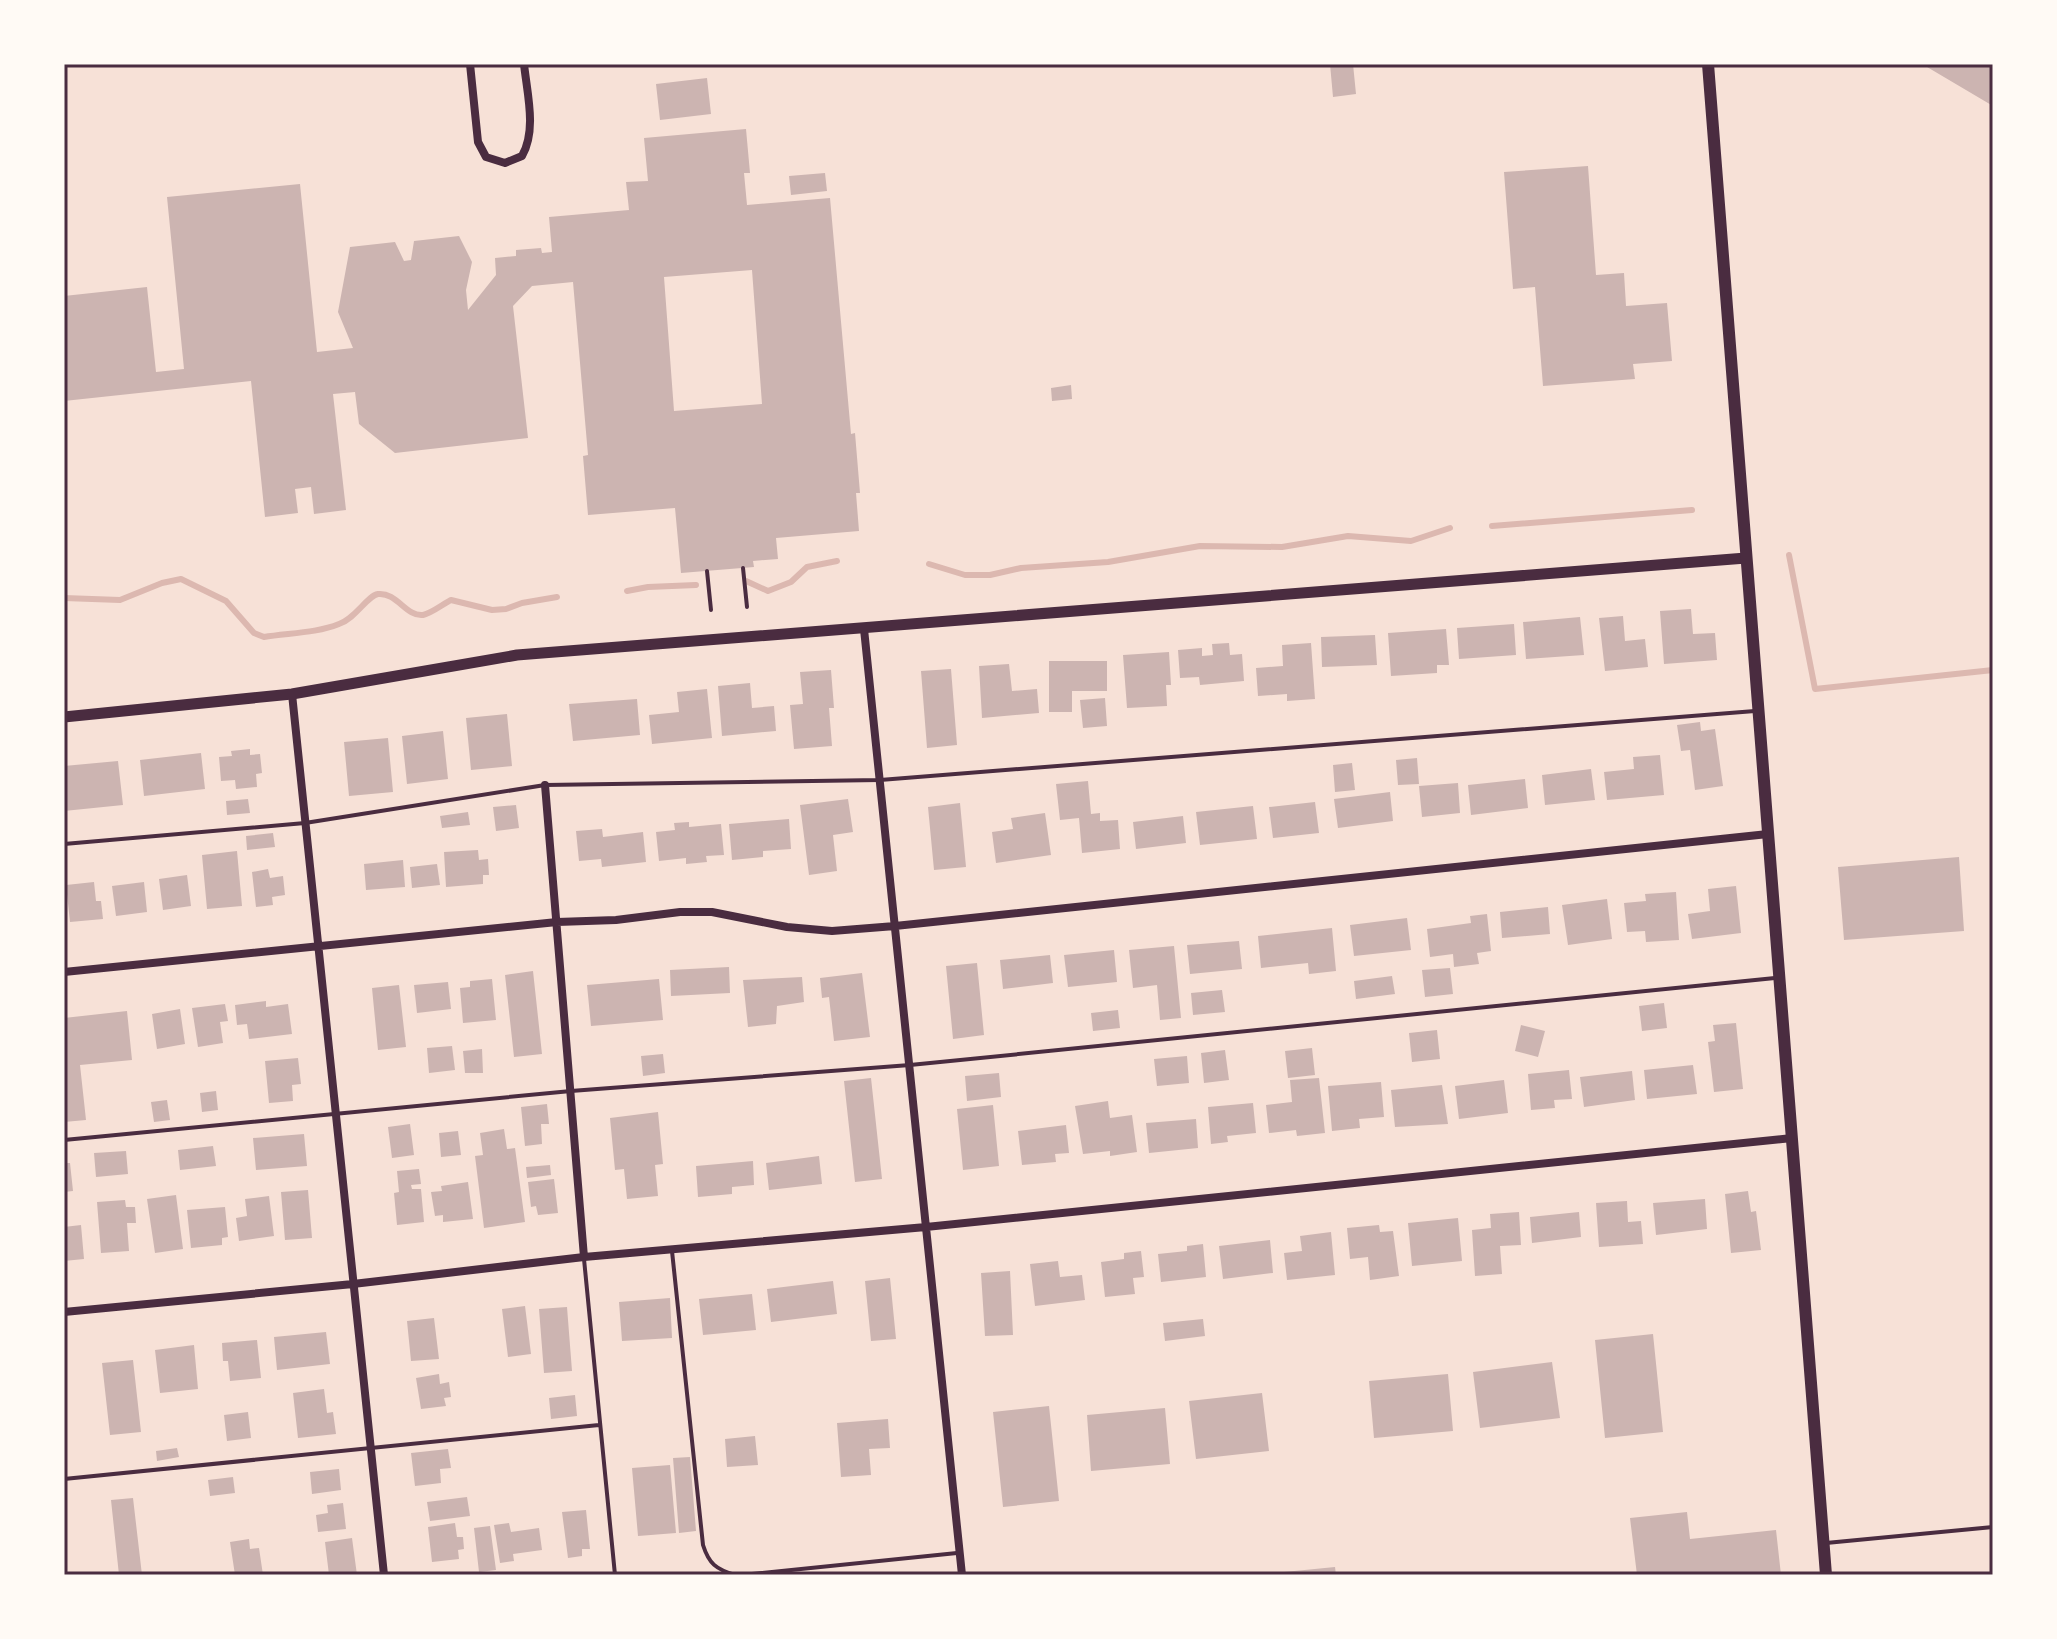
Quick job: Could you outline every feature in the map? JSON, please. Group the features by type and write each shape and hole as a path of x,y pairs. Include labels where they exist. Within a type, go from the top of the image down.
{"main road":[{"path":"1708,64 1826,1575"}],"street":[{"path":"470,64 478,142 486,157 505,163 522,156 528,145 530,122 524,64"},
{"path":"64,717 292,694 517,655 1746,558"},
{"path":"864,629 962,1575"},
{"path":"292,694 384,1575"},
{"path":"545,785 584,1257"},
{"path":"64,972 680,912 712,912 787,927 832,931 895,926 1768,834"},
{"path":"64,1312 353,1284 584,1257 926,1227 1792,1138"}],"lane":[{"path":"64,844 305,823 545,785 880,780 1758,711"},
{"path":"64,1140 571,1091 910,1065 1778,978"},
{"path":"672,1251 703,1545 707,1560 714,1568 735,1575"},
{"path":"584,1257 615,1575"},
{"path":"64,1479 599,1425"},
{"path":"1824,1544 1993,1527"},
{"path":"742,1575 960,1553"}],"path":[{"path":"743,568 747,607"},
{"path":"707,571 711,610"}],"building":[{"path":"1330,64 1353,64 1356,94 1333,97"},
{"path":"1922,64 1993,64 1993,106"},
{"path":"707,78 711,114 660,120 656,84"},
{"path":"746,129 750,173 744,173 747,205 830,198 851,434 855,433 860,493 856,493 859,531 776,538 778,559 753,561 754,567 681,573 675,508 588,515 583,456 588,455 573,282 532,286 513,306 528,438 395,453 359,424 355,392 333,394 346,510 314,514 311,487 295,489 298,513 265,517 251,381 64,401 64,296 147,287 156,372 184,369 167,197 300,184 317,352 353,348 338,312 350,247 395,242 404,261 411,260 414,241 459,236 472,262 466,290 468,310 496,275 495,258 516,256 516,250 541,248 542,253 552,252 549,217 629,210 626,182 648,181 644,138","holes":["752,270 762,404 674,411 664,277"]},
{"path":"1588,166 1596,275 1624,273 1626,306 1667,303 1672,361 1633,364 1635,379 1543,386 1535,287 1513,289 1504,172"},
{"path":"825,173 827,191 791,195 789,176"},
{"path":"1071,385 1072,399 1052,401 1051,388"},
{"path":"1691,609 1693,634 1715,633 1717,660 1664,664 1660,611"},
{"path":"1623,616 1625,641 1645,639 1648,667 1605,671 1599,618"},
{"path":"1580,617 1584,655 1526,659 1523,622"},
{"path":"1514,624 1516,655 1459,659 1457,628"},
{"path":"1446,629 1449,665 1437,665 1437,673 1391,676 1388,633"},
{"path":"1375,635 1377,665 1322,667 1321,637"},
{"path":"1229,643 1230,655 1242,654 1244,681 1200,685 1199,677 1180,678 1178,650 1202,648 1202,656 1213,655 1212,644"},
{"path":"1311,643 1315,699 1287,701 1287,694 1258,696 1256,668 1283,666 1282,645"},
{"path":"1169,652 1171,685 1166,685 1167,706 1127,708 1123,655"},
{"path":"1049,661 1107,661 1107,691 1072,691 1072,712 1049,712"},
{"path":"1009,664 1012,691 1037,689 1039,713 982,718 979,666"},
{"path":"951,669 957,745 927,748 921,671"},
{"path":"831,670 834,708 829,708 832,746 794,749 790,705 803,704 800,672"},
{"path":"750,683 752,708 774,706 776,731 722,736 718,686"},
{"path":"707,689 712,738 652,744 649,715 679,712 677,692"},
{"path":"1105,698 1107,726 1083,728 1080,700"},
{"path":"637,699 640,735 573,741 569,704"},
{"path":"507,714 512,766 471,770 466,718"},
{"path":"1700,722 1701,731 1715,729 1723,786 1695,790 1690,750 1681,751 1677,725"},
{"path":"443,731 448,779 407,784 402,736"},
{"path":"388,738 393,792 349,796 344,742"},
{"path":"250,749 250,755 260,754 262,773 256,774 257,787 236,789 235,780 221,781 219,757 232,756 231,751"},
{"path":"201,753 205,789 144,796 140,760"},
{"path":"1660,755 1664,795 1607,800 1604,772 1634,769 1633,757"},
{"path":"1417,758 1419,784 1398,785 1396,760"},
{"path":"118,761 123,805 64,811 64,766"},
{"path":"1352,763 1355,790 1335,792 1333,765"},
{"path":"1591,769 1595,800 1545,805 1542,775"},
{"path":"1525,779 1528,808 1471,815 1468,785"},
{"path":"1088,781 1091,814 1100,813 1100,821 1118,820 1120,849 1082,853 1079,818 1060,820 1056,784"},
{"path":"1458,783 1460,813 1422,817 1419,786"},
{"path":"1390,792 1393,821 1338,828 1334,799"},
{"path":"248,799 250,813 227,815 226,801"},
{"path":"848,799 853,832 833,835 837,871 809,875 800,805"},
{"path":"1315,802 1319,833 1273,838 1269,807"},
{"path":"960,803 966,867 934,870 928,807"},
{"path":"516,805 519,828 496,831 493,807"},
{"path":"1253,806 1257,839 1200,845 1196,812"},
{"path":"468,812 470,825 442,828 440,816"},
{"path":"1045,813 1051,855 996,863 992,832 1013,829 1011,818"},
{"path":"1183,816 1186,843 1136,849 1133,822"},
{"path":"789,819 791,849 763,851 763,857 732,860 729,824"},
{"path":"689,822 689,827 721,824 724,855 706,856 707,862 686,864 686,858 659,861 656,832 675,830 674,823"},
{"path":"602,829 603,837 643,832 646,862 602,867 601,859 579,861 576,831"},
{"path":"273,833 275,847 247,850 246,836"},
{"path":"478,850 479,860 488,859 489,875 483,875 483,884 446,887 444,852"},
{"path":"237,851 242,906 207,909 202,855"},
{"path":"1959,857 1964,931 1844,940 1838,867"},
{"path":"403,860 405,887 366,890 364,864"},
{"path":"437,864 440,885 412,888 410,867"},
{"path":"268,869 270,878 283,876 285,895 272,897 273,905 256,907 252,872"},
{"path":"187,875 191,906 163,910 159,879"},
{"path":"94,882 96,901 101,901 103,919 70,922 66,885"},
{"path":"144,882 147,912 116,916 112,886"},
{"path":"1736,886 1741,933 1692,939 1688,914 1710,911 1708,889"},
{"path":"1676,892 1679,940 1646,942 1645,931 1627,932 1624,903 1646,901 1645,894"},
{"path":"1607,899 1612,939 1568,945 1562,905"},
{"path":"1548,907 1550,934 1502,938 1500,912"},
{"path":"1487,914 1491,951 1477,953 1479,964 1454,967 1453,954 1430,957 1427,929 1471,923 1470,916"},
{"path":"1407,918 1411,950 1354,956 1350,925"},
{"path":"1332,928 1336,971 1309,974 1308,963 1261,968 1258,936"},
{"path":"1239,941 1242,969 1190,974 1187,945"},
{"path":"1174,946 1181,1018 1160,1020 1157,985 1133,988 1129,950"},
{"path":"1114,950 1117,982 1068,987 1064,955"},
{"path":"1050,955 1053,983 1003,989 1000,960"},
{"path":"977,963 984,1035 953,1039 946,966"},
{"path":"729,967 730,993 671,996 670,970"},
{"path":"1450,968 1453,994 1425,997 1422,970"},
{"path":"533,971 542,1054 514,1057 505,975"},
{"path":"862,973 870,1037 834,1041 829,997 822,998 820,978"},
{"path":"1392,976 1395,994 1356,999 1354,981"},
{"path":"802,977 804,1002 777,1006 776,1024 748,1027 743,980"},
{"path":"492,979 496,1020 463,1023 460,988 470,987 470,981"},
{"path":"659,979 663,1020 591,1026 587,985"},
{"path":"448,982 451,1009 417,1013 414,985"},
{"path":"399,985 406,1047 378,1050 372,988"},
{"path":"1222,990 1225,1012 1193,1015 1191,993"},
{"path":"266,1001 266,1007 288,1004 292,1034 249,1039 247,1024 237,1025 235,1005"},
{"path":"1664,1003 1667,1028 1642,1031 1639,1006"},
{"path":"225,1004 228,1021 220,1022 223,1043 198,1047 192,1008"},
{"path":"180,1009 185,1044 157,1049 152,1014"},
{"path":"1118,1010 1120,1028 1093,1031 1091,1013"},
{"path":"127,1011 132,1060 80,1065 86,1120 64,1122 64,1018"},
{"path":"1736,1023 1743,1089 1714,1092 1708,1042 1715,1041 1713,1025"},
{"path":"1521,1025 1545,1031 1538,1057 1515,1051"},
{"path":"1437,1030 1440,1059 1412,1062 1409,1033"},
{"path":"452,1046 455,1070 429,1073 427,1048"},
{"path":"1312,1048 1315,1075 1288,1078 1285,1051"},
{"path":"482,1049 483,1073 465,1073 463,1051"},
{"path":"1225,1050 1229,1080 1204,1083 1201,1053"},
{"path":"663,1054 665,1073 643,1076 641,1056"},
{"path":"1187,1056 1189,1083 1157,1086 1154,1059"},
{"path":"298,1058 301,1084 292,1085 293,1101 269,1103 265,1061"},
{"path":"1693,1065 1697,1094 1647,1099 1644,1070"},
{"path":"1569,1070 1572,1099 1554,1100 1555,1108 1531,1110 1528,1074"},
{"path":"1632,1071 1635,1100 1584,1107 1580,1077"},
{"path":"999,1073 1001,1097 967,1101 965,1076"},
{"path":"871,1078 882,1179 855,1182 844,1081"},
{"path":"1319,1078 1325,1133 1297,1136 1296,1130 1269,1133 1266,1105 1292,1102 1290,1080"},
{"path":"1504,1080 1508,1113 1459,1119 1455,1086"},
{"path":"1381,1082 1384,1117 1359,1119 1360,1128 1332,1131 1328,1086"},
{"path":"1442,1085 1448,1124 1395,1127 1391,1090"},
{"path":"216,1091 218,1110 202,1112 200,1093"},
{"path":"167,1100 170,1120 154,1122 151,1102"},
{"path":"1108,1101 1110,1118 1132,1115 1137,1152 1110,1156 1110,1151 1083,1154 1075,1106"},
{"path":"1253,1103 1256,1133 1227,1136 1228,1142 1211,1144 1208,1107"},
{"path":"547,1104 549,1124 541,1124 542,1144 525,1146 521,1107"},
{"path":"993,1105 999,1166 963,1170 957,1109"},
{"path":"658,1112 663,1164 655,1165 658,1196 627,1199 624,1169 615,1170 610,1118"},
{"path":"1196,1119 1198,1148 1149,1153 1146,1123"},
{"path":"410,1124 414,1155 392,1158 388,1127"},
{"path":"1066,1125 1069,1153 1055,1154 1056,1162 1022,1165 1018,1131"},
{"path":"504,1129 507,1149 515,1148 525,1222 484,1228 475,1156 483,1155 480,1133"},
{"path":"458,1131 461,1155 441,1157 439,1133"},
{"path":"304,1134 307,1166 256,1170 253,1138"},
{"path":"213,1146 216,1166 180,1170 178,1150"},
{"path":"126,1151 128,1174 96,1177 94,1153"},
{"path":"819,1156 822,1184 769,1190 766,1163"},
{"path":"753,1161 754,1185 732,1187 732,1194 698,1197 696,1166"},
{"path":"64,1163 70,1163 73,1191 64,1192"},
{"path":"550,1165 551,1175 527,1178 526,1167"},
{"path":"419,1169 421,1184 411,1185 412,1189 421,1189 424,1222 397,1225 394,1193 399,1192 397,1171"},
{"path":"554,1179 558,1213 538,1215 536,1206 531,1207 528,1182"},
{"path":"468,1182 473,1219 443,1222 443,1215 435,1216 431,1192 442,1191 441,1186"},
{"path":"308,1190 312,1238 285,1240 281,1192"},
{"path":"1748,1191 1751,1212 1756,1211 1761,1250 1731,1253 1725,1194"},
{"path":"176,1195 183,1249 155,1253 147,1199"},
{"path":"269,1196 274,1236 239,1241 236,1218 247,1216 245,1199"},
{"path":"1705,1199 1707,1229 1656,1235 1653,1203"},
{"path":"125,1200 126,1207 135,1207 136,1223 127,1223 129,1251 101,1253 97,1202"},
{"path":"1627,1201 1628,1222 1641,1221 1643,1244 1599,1247 1596,1203"},
{"path":"225,1207 228,1237 222,1238 222,1245 191,1248 187,1210"},
{"path":"1519,1212 1521,1245 1500,1246 1502,1274 1475,1276 1472,1230 1491,1228 1490,1214"},
{"path":"1579,1212 1581,1237 1532,1243 1530,1217"},
{"path":"1458,1218 1462,1261 1412,1266 1408,1223"},
{"path":"81,1225 84,1259 64,1261 64,1227"},
{"path":"1379,1225 1380,1232 1393,1231 1399,1276 1370,1280 1368,1257 1350,1259 1347,1228"},
{"path":"1331,1232 1335,1275 1287,1280 1284,1253 1302,1251 1300,1236"},
{"path":"1270,1240 1273,1273 1223,1279 1219,1246"},
{"path":"1203,1244 1206,1277 1161,1282 1158,1254 1187,1251 1187,1246"},
{"path":"1141,1251 1144,1277 1133,1278 1135,1294 1105,1297 1101,1262 1124,1259 1124,1253"},
{"path":"1058,1261 1060,1277 1082,1275 1085,1300 1035,1306 1030,1264"},
{"path":"1010,1271 1013,1335 985,1336 981,1273"},
{"path":"890,1278 896,1339 871,1341 865,1281"},
{"path":"833,1281 837,1314 771,1322 767,1289"},
{"path":"752,1294 756,1330 703,1335 699,1299"},
{"path":"670,1298 672,1338 622,1341 619,1302"},
{"path":"525,1306 531,1354 508,1357 502,1309"},
{"path":"567,1307 572,1371 544,1373 539,1309"},
{"path":"434,1318 439,1359 411,1361 407,1321"},
{"path":"1203,1319 1205,1336 1165,1341 1163,1323"},
{"path":"326,1332 330,1364 277,1370 274,1337"},
{"path":"1653,1334 1663,1432 1605,1438 1595,1340"},
{"path":"257,1340 261,1378 230,1381 228,1361 223,1361 222,1343"},
{"path":"194,1345 198,1389 160,1393 155,1350"},
{"path":"133,1360 141,1432 110,1435 102,1363"},
{"path":"1552,1362 1560,1418 1480,1428 1473,1372"},
{"path":"439,1374 440,1384 449,1382 451,1397 444,1398 446,1406 421,1409 416,1378"},
{"path":"1448,1374 1453,1431 1374,1438 1369,1381"},
{"path":"324,1389 327,1413 333,1412 336,1434 298,1438 293,1393"},
{"path":"1262,1393 1269,1451 1196,1459 1189,1401"},
{"path":"575,1395 577,1416 551,1419 549,1398"},
{"path":"1049,1406 1059,1501 1003,1507 993,1412"},
{"path":"1165,1408 1170,1464 1091,1471 1087,1415"},
{"path":"248,1412 251,1438 227,1441 224,1415"},
{"path":"888,1419 890,1448 869,1449 871,1475 841,1477 837,1423"},
{"path":"755,1436 758,1465 727,1467 725,1439"},
{"path":"177,1448 179,1457 157,1461 156,1451"},
{"path":"448,1449 451,1468 440,1469 441,1483 415,1486 411,1453"},
{"path":"690,1457 696,1531 679,1533 673,1458"},
{"path":"670,1465 676,1533 638,1536 632,1468"},
{"path":"339,1469 341,1490 312,1494 310,1472"},
{"path":"233,1477 235,1493 210,1496 208,1480"},
{"path":"467,1497 470,1516 430,1521 427,1502"},
{"path":"133,1498 142,1575 119,1575 111,1500"},
{"path":"343,1503 346,1529 318,1532 316,1515 328,1513 327,1505"},
{"path":"586,1510 590,1549 582,1549 582,1556 568,1558 562,1512"},
{"path":"1687,1512 1690,1539 1776,1530 1781,1575 1637,1575 1630,1518"},
{"path":"455,1523 457,1537 463,1537 464,1549 458,1550 459,1559 432,1562 428,1527"},
{"path":"509,1523 511,1532 539,1528 542,1550 513,1554 514,1561 500,1563 494,1525"},
{"path":"490,1526 496,1570 479,1572 474,1528"},
{"path":"352,1538 357,1575 329,1575 325,1542"},
{"path":"249,1539 250,1549 259,1548 263,1575 235,1575 230,1542"},
{"path":"1335,1567 1336,1575 1274,1575 1274,1573"}],"waterway":[{"path":"1492,526 1692,510"},
{"path":"929,564 965,575 990,575 1021,568 1108,562 1200,546 1282,547 1348,536 1411,541 1450,528"},
{"path":"1789,555 1815,689 1993,670"},
{"path":"746,581 768,591 791,582 807,567 837,561"},
{"path":"64,598 120,600 162,583 181,579 226,601 254,633 264,637 339,624 378,594 391,597 417,615 423,615 451,600 492,610 557,597"},
{"path":"627,591 696,585"}]}
